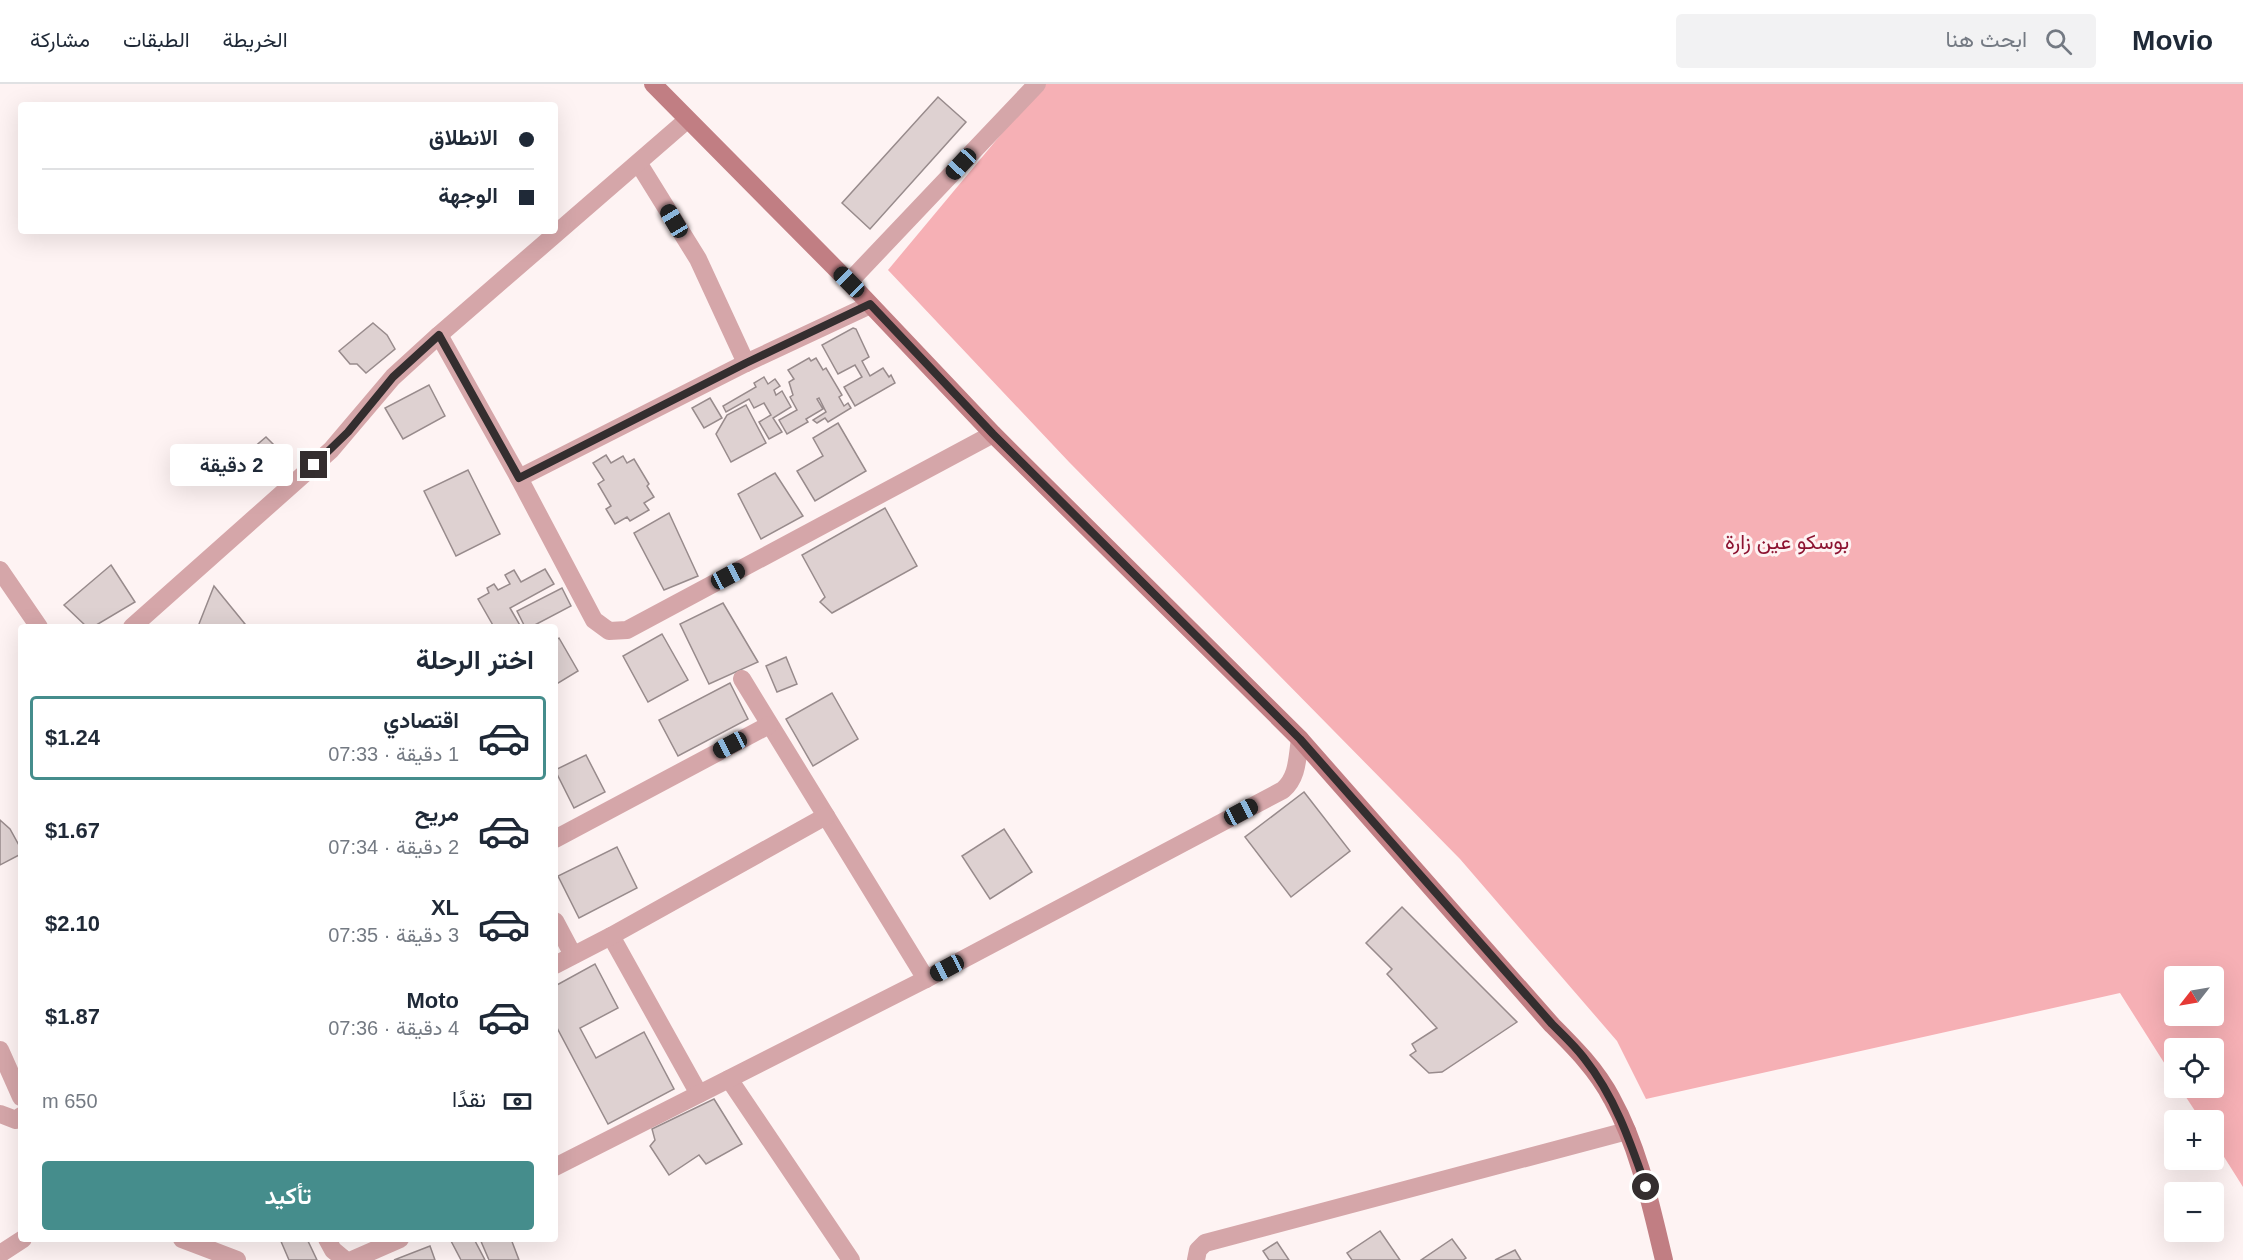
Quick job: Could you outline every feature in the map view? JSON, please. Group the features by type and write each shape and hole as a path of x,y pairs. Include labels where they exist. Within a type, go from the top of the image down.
{"main road":[{"path":"652,84 849,282 993,434 1300,739 1544,1016 1583,1056 1612,1098 1627,1131 1646,1187 1660,1258"}],"street":[{"path":"849,282 1037,84"},
{"path":"558,233 687,120"},
{"path":"639,164 698,260 746,363"},
{"path":"135,624 330,450 393,377 557,234"},
{"path":"519,478 746,363 870,304"},
{"path":"439,335 519,478 594,620 609,631 627,630 993,434"},
{"path":"0,570 37,624"},
{"path":"742,679 926,979"},
{"path":"558,837 769,724"},
{"path":"558,1165 926,979 1283,790 1294,777 1300,739"},
{"path":"558,962 611,936 826,816"},
{"path":"558,927 573,955"},
{"path":"611,936 699,1094"},
{"path":"0,1050 18,1089"},
{"path":"729,1079 851,1260"},
{"path":"0,1114 16,1120 18,1118"},
{"path":"1196,1260 1198,1250 1205,1243 1627,1131"},
{"path":"0,1254 18,1242"},
{"path":"190,1242 237,1260"},
{"path":"329,1242 333,1250 345,1260"},
{"path":"352,1260 393,1242"}],"green space":[{"name":"بوسكو عين زارة","path":"1043,84 2243,84 2243,1187 2224,1157 2224,1110 2194,1110 2187,1098 2224,1098 2224,1038 2164,1038 2164,1063 2120,993 1646,1099 1617,1041 1460,859 1069,462 888,270"}],"building":[{"path":"938,97 966,122 870,229 842,203"},
{"path":"373,323 387,335 395,349 366,373 357,364 350,364 339,351"},
{"path":"853,328 856,329 869,357 862,361 870,376 883,368 889,377 891,375 895,383 855,406 844,387 862,377 855,365 838,374 822,345"},
{"path":"809,358 811,361 816,358 823,370 826,368 842,395 839,397 844,406 848,403 851,408 828,422 825,418 817,423 813,420 826,412 819,398 817,399 823,409 806,419 808,422 787,434 779,420 797,410 790,397 793,395 789,382 794,379 788,370"},
{"path":"764,377 768,384 775,379 780,386 774,390 776,395 782,391 791,407 773,418 782,432 769,439 759,422 771,415 764,403 754,408 749,399 726,412 723,406 756,387 754,383"},
{"path":"429,385 445,416 403,439 385,408"},
{"path":"710,398 722,418 704,428 692,408"},
{"path":"746,405 766,443 731,462 716,434 727,415"},
{"path":"838,423 866,471 815,501 797,471 823,456 813,438"},
{"path":"266,437 285,456 259,480 239,460"},
{"path":"606,455 611,463 623,456 627,463 634,459 654,497 644,503 649,510 630,521 627,517 615,524 606,509 611,506 598,484 604,480 593,463"},
{"path":"468,470 500,534 456,556 424,491"},
{"path":"775,473 803,516 761,539 738,494"},
{"path":"885,508 917,566 832,613 820,602 825,597 802,555"},
{"path":"669,513 698,576 664,590 634,533"},
{"path":"111,565 135,602 98,624 84,624 64,605"},
{"path":"545,569 554,584 510,608 519,624 492,624 478,599 489,593 487,588 494,584 498,590 510,584 505,575 514,570 521,582"},
{"path":"214,586 245,624 199,624"},
{"path":"562,588 571,606 537,624 524,624 517,611"},
{"path":"723,603 758,662 709,684 680,624"},
{"path":"662,634 688,680 648,702 623,656"},
{"path":"558,639 578,671 558,683"},
{"path":"786,657 797,684 777,692 766,666"},
{"path":"730,683 748,719 678,756 659,720"},
{"path":"832,693 858,739 813,766 786,719"},
{"path":"586,755 605,792 574,808 558,776 558,769"},
{"path":"1304,792 1350,851 1291,897 1245,837"},
{"path":"0,820 10,829 18,844 18,856 0,865"},
{"path":"1004,829 1032,872 990,899 962,856"},
{"path":"617,847 637,888 579,918 558,876"},
{"path":"1402,907 1517,1022 1442,1072 1429,1073 1410,1055 1416,1051 1412,1044 1437,1028 1387,974 1392,969 1366,943"},
{"path":"595,964 618,1008 580,1028 596,1058 644,1032 674,1089 608,1124 558,1030 558,984"},
{"path":"714,1099 742,1144 706,1164 699,1155 669,1175 650,1146 655,1140 652,1129"},
{"path":"1380,1231 1400,1260 1352,1260 1347,1253"},
{"path":"1452,1239 1466,1258 1463,1260 1421,1260"},
{"path":"281,1242 308,1242 317,1260 289,1260"},
{"path":"452,1242 476,1242 485,1260 461,1260"},
{"path":"481,1242 512,1242 519,1260 489,1260"},
{"path":"1277,1242 1289,1260 1269,1260 1263,1251"},
{"path":"430,1246 435,1260 394,1260"},
{"path":"1515,1250 1521,1260 1495,1260"}],"route":[{"path":"314,465 348,432 393,377 439,335 519,478 746,363 870,304 993,434 1300,739 1552,1024 1583,1056 1612,1098 1627,1131 1646,1187"}]}
